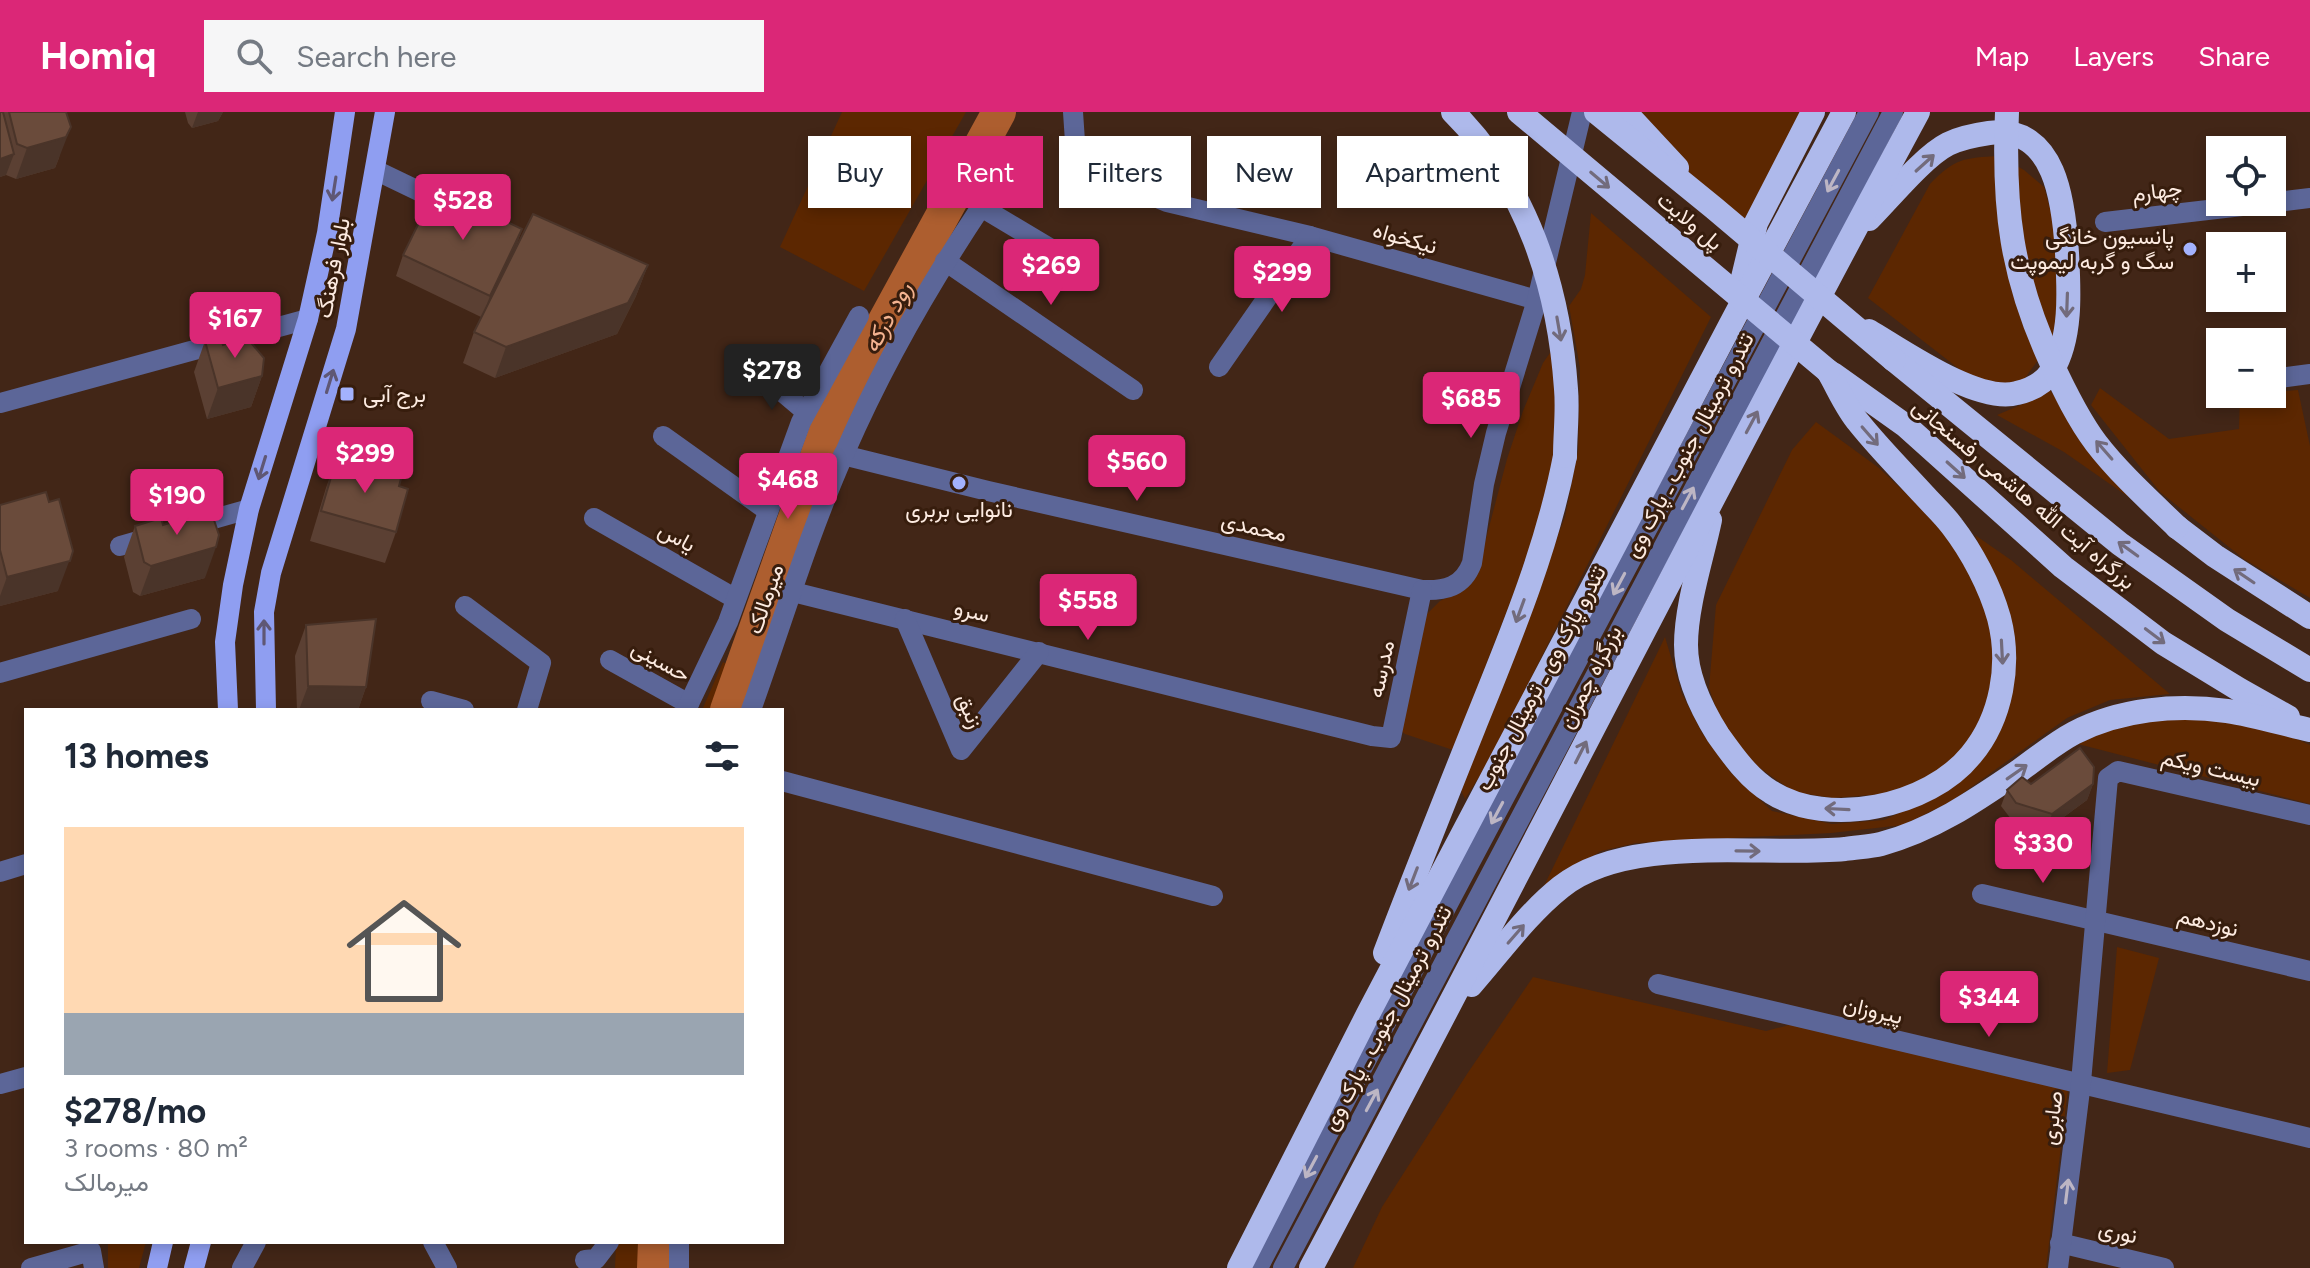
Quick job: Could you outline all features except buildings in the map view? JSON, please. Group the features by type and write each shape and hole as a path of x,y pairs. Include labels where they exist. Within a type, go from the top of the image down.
{"highway":[{"path":"1368,1014 1382,961 1508,644 1540,554 1557,498 1565,456 1566,392 1560,331 1544,263 1525,213 1509,186 1493,160 1453,112"},
{"name":"پل ولایت","path":"1519,112 1828,371"},
{"name":"پل ولایت","path":"1596,112 1894,360"},
{"path":"1625,112 1714,208"},
{"path":"1734,318 1756,223 1813,112"},
{"name":"بزرگراه چمران","path":"1239,1268 1368,1014 1844,112"},
{"name":"بزرگراه چمران","path":"1311,1268 1446,1014 1716,490 1918,112"},
{"path":"2007,112 2010,232 2020,281 2035,328 2064,390 2096,442 2142,494 2177,527 2225,563 2310,617"},
{"path":"1839,314 1958,382 2001,395 2015,394 2042,383 2051,372 2063,345 2067,319 2065,221 2058,186 2041,153 2024,138 2000,131 1973,135 1946,145 1850,238"},
{"name":"بزرگراه آیت الله هاشمی رفسنجانی","path":"1894,360 2120,544 2227,620 2310,670"},
{"path":"1716,490 1689,617 1687,659 1698,700 1743,767 1770,792 1788,801 1811,807 1853,810 1889,804 1908,797 1927,788 1971,756 1997,710 2000,695 2004,655 1993,600 1952,525 1857,420 1828,371"},
{"name":"بزرگراه آیت الله هاشمی رفسنجانی","path":"1828,371 1906,426 2063,567 2163,643 2310,729"},
{"path":"1446,1014 1562,885 1599,866 1642,855 1684,850 1771,852 1879,845 1937,824 2074,733 2128,712 2188,708 2229,711 2310,729"}],"main road":[{"name":"بلوار فرهنگ","path":"228,708 225,642 233,585 249,509 308,319 327,233 345,112"},
{"name":"بلوار فرهنگ","path":"266,708 264,612 271,573 346,329 385,112"},
{"path":"157,1268 163,1244"},
{"path":"194,1268 200,1244"}],"street":[{"name":"نیکخواه","path":"1073,112 1076,156 1122,183 1167,202 1310,236 1537,300"},
{"path":"1422,590 1452,588 1468,574 1472,563 1484,484 1496,433 1537,300 1582,112"},
{"name":"تندرو پارک وی ـ ترمینال جنوب","path":"1258,1268 1869,112"},
{"name":"تندرو ترمینال جنوب ـ پارک وی","path":"1283,1268 1893,112"},
{"path":"375,170 475,218"},
{"name":"چهارم","path":"2105,222 2310,198"},
{"name":"میرمالک","path":"752,708 843,455 945,261 981,207 1078,265"},
{"path":"1219,367 1310,236"},
{"path":"945,261 1133,390"},
{"name":"میرمالک","path":"687,707 728,622 806,412 859,316"},
{"path":"0,403 308,319"},
{"path":"2286,377 2310,374"},
{"path":"766,378 806,412"},
{"path":"663,436 768,511"},
{"name":"محمدی","path":"843,455 1422,590"},
{"path":"120,546 249,509"},
{"name":"یاس","path":"594,518 736,599"},
{"name":"مدرسه","path":"1372,736 1391,738 1422,590"},
{"name":"سرو","path":"793,592 1372,736"},
{"path":"465,606 541,663 528,708"},
{"path":"0,673 191,619"},
{"name":"زنبق","path":"905,619 961,750 1039,652"},
{"name":"حسینی","path":"610,660 687,707"},
{"path":"431,701 457,708"},
{"name":"بیست ویکم","path":"2107,782 2110,775 2118,771 2310,815"},
{"path":"784,782 1213,896"},
{"name":"صابری","path":"2058,1268 2081,1082 2107,782"},
{"path":"0,872 24,865"},
{"name":"نوزدهم","path":"1982,894 2310,971"},
{"path":"1450,900 1471,912"},
{"name":"پیروزان","path":"1658,984 2310,1138"},
{"path":"0,1084 24,1078"},
{"name":"نوری","path":"2060,1243 2164,1268"},
{"path":"242,1268 255,1244"},
{"path":"434,1244 447,1268"},
{"path":"582,1257 596,1259 607,1244"},
{"path":"679,1244 679,1268"},
{"path":"31,1268 92,1259"}],"shaded area":[{"path":"842,112 966,112 952,136 927,136 927,180 864,291 780,247 808,186 808,208 911,208 911,136 831,136"},
{"path":"1615,112 1807,112 1751,224"},
{"path":"1999,156 2024,170 2044,187 2055,227 2058,332 2023,381 1996,385 1972,379 1868,298 1930,184 1946,169 1961,161"},
{"path":"1591,213 1711,317 1535,670 1465,799 1459,786 1565,517 1578,451 1580,368 1569,306 1581,289 1585,275"},
{"path":"1552,350 1557,404 1554,464 1516,587 1453,750 1405,734 1398,728 1423,618 1440,601 1460,592 1478,569 1523,411 1543,363"},
{"path":"2047,386 2094,450 2153,514 2064,452 1997,415 2030,401"},
{"path":"2100,388 2169,439 2239,429 2240,408 2286,408 2286,391 2298,390 2310,446 2310,598 2244,559 2160,492 2091,405"},
{"path":"1816,422 1879,468 1947,532 1987,609 1996,664 1987,712 1963,754 1925,779 1883,794 1833,798 1794,792 1750,761 1719,717 1709,688 1716,605 1792,450"},
{"path":"1975,535 2011,560 2170,694 2110,700 2067,718 1952,801 1903,825 1831,833 1636,843 1601,851 1544,886 1665,637 1682,694 1702,733 1731,773 1772,811 1832,824 1884,820 1943,793 1977,759 2007,612"},
{"path":"723,662 730,666 717,708 703,708"},
{"path":"2218,718 2292,737 2310,745 2310,804 2078,744 2139,720"},
{"path":"2117,947 2159,958 2130,1070 2107,1073"},
{"path":"1533,977 1766,1031 1793,1024 2068,1090 2046,1268 1353,1268 1382,1207"},
{"path":"108,1244 145,1244 139,1268 108,1268"},
{"path":"616,1244 643,1244 641,1268 615,1268"}],"waterway":[{"name":"رود درکه","path":"728,708 828,425 999,112"},
{"name":"رود درکه","path":"654,1268 655,1244"}],"place":[{"name":"پانسیون خانگی سگ و گربه لیموپت","path":"2190,249"},
{"name":"برج آبی","path":"347,394"},
{"name":"نانوایی بربری","path":"959,483"}]}
